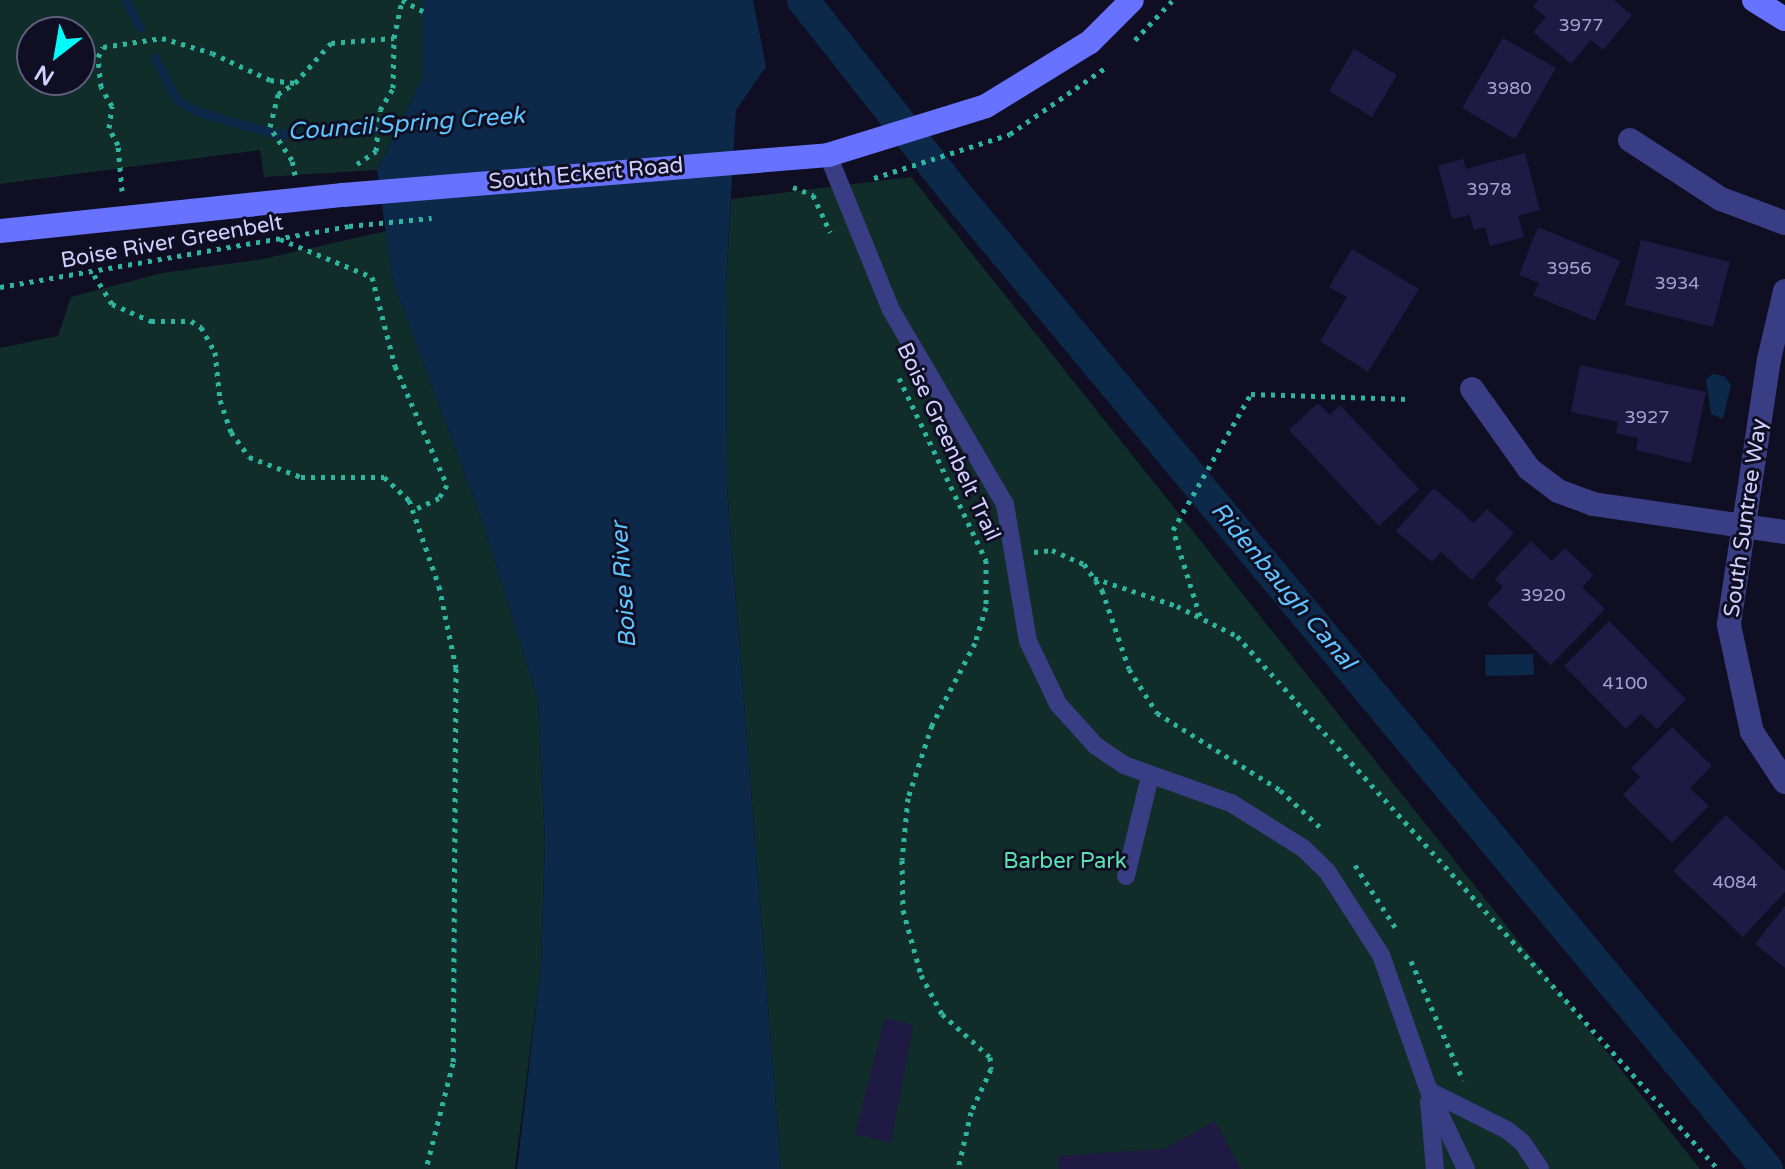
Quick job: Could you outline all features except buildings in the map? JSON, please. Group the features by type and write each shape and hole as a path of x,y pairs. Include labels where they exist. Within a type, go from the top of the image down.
{"street":[{"name":"South Eckert Road","path":"0,231 343,195 828,155 986,106 1090,42 1132,0"},
{"path":"1754,0 1785,19"},
{"path":"1630,140 1721,199 1785,223"},
{"name":"South Suntree Way","path":"1785,291 1769,359 1729,625 1737,682 1752,732 1785,782"},
{"path":"1472,389 1529,469 1558,491 1593,504 1785,532"}],"lane":[{"path":"828,155 891,310 1005,504 1021,610 1041,675 1074,725 1096,746 1150,776 1231,803 1303,848 1327,871 1381,955 1429,1091 1466,1169"},
{"path":"1126,876 1150,776"},
{"path":"1429,1091 1435,1169"},
{"path":"1429,1091 1507,1130 1522,1142 1540,1169"}],"path":[{"path":"348,165 362,163 376,151 380,110 393,88 394,38 402,0 423,11"},
{"path":"125,217 118,145 109,128 112,106 101,87 98,57 103,47 162,38 212,53 270,80 295,83"},
{"path":"298,200 294,170 270,127 278,94 295,83 331,43 394,38"},
{"path":"874,178 1001,138"},
{"path":"294,170 308,169"},
{"path":"790,186 813,195 833,237"},
{"name":"Boise River Greenbelt","path":"0,287 94,275 349,226"},
{"path":"280,239 372,277 395,366 447,485 439,498 413,510"},
{"path":"94,275 112,304 151,321 191,321 201,327 215,352 220,400 231,432 249,457 301,477 384,477 409,500 413,510 439,586 456,668 453,1063 426,1169"},
{"name":"Boise Greenbelt Trail","path":"893,363 986,560 986,607 975,643 932,725 908,798 902,860 903,910 921,975 942,1014 990,1057 991,1069 971,1112 958,1169"},
{"path":"1200,616 1173,530 1251,394 1409,399"},
{"path":"1094,578 1200,616 1237,636 1718,1169"}],"green space":[{"path":"0,0 423,0 423,76 377,170 264,177 260,150 0,184"},
{"name":"Barber Park","path":"911,177 1700,1169 781,1169 727,487 726,284 731,199"},
{"path":"386,231 393,282 483,523 538,700 545,842 541,965 515,1169 0,1169 0,348 58,336 71,297 162,273 263,259"}],"water":[{"name":"Boise River","path":"423,0 753,0 766,67 736,110 726,284 727,487 781,1169 517,1169 541,965 545,842 538,700 483,523 393,282 377,170 423,76"},
{"path":"1713,374 1724,376 1731,385 1723,419 1711,414 1706,380"},
{"path":"1533,654 1534,675 1486,676 1485,655"}],"waterway":[{"name":"Council Spring Creek","path":"125,0 140,28"},
{"name":"Ridenbaugh Canal","path":"803,0 962,201 1767,1169"},
{"name":"Council Spring Creek","path":"154,57 177,100 195,111 272,133 313,135 406,127"}]}
